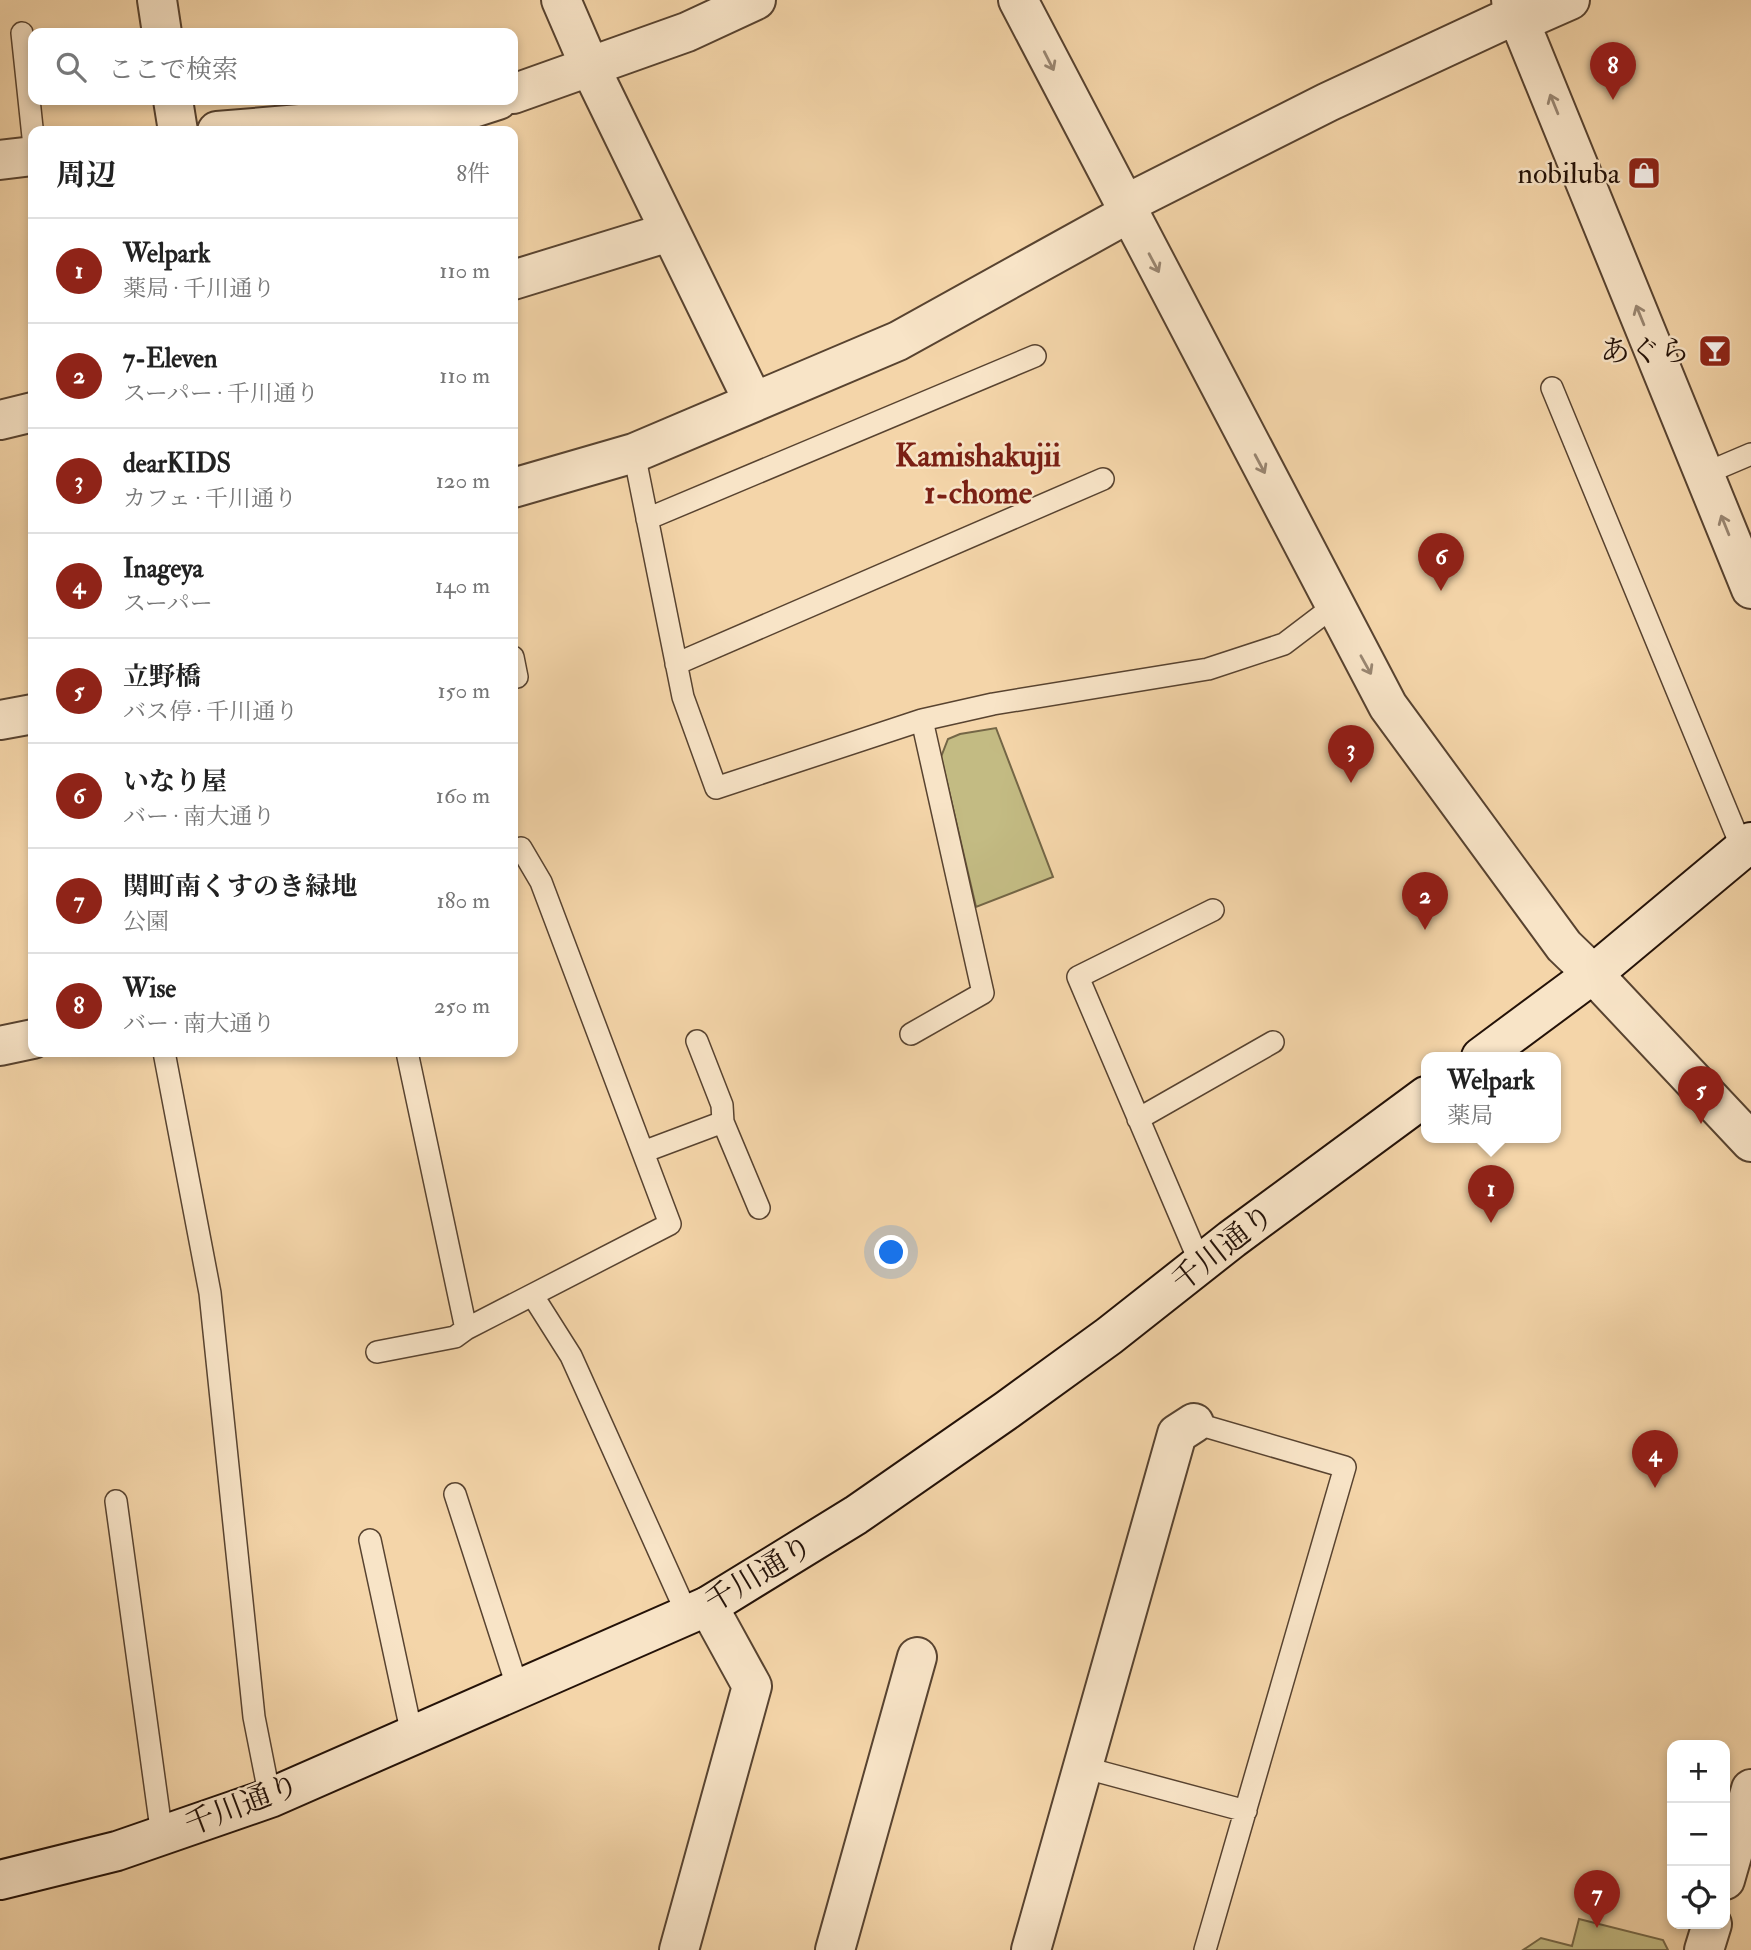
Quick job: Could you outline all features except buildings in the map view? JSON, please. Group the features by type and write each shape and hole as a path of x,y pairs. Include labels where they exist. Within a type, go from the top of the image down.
{"street":[{"path":"157,0 161,28"},
{"path":"561,0 590,67 753,401"},
{"path":"518,92 687,32 756,0"},
{"path":"1018,0 1388,706 1564,946 1751,1142"},
{"path":"518,487 634,453 898,341 1126,209 1328,102 1516,12 1570,0"},
{"path":"1516,12 1751,589"},
{"path":"174,105 177,126"},
{"path":"277,126 467,110 482,105"},
{"path":"0,160 28,157"},
{"path":"518,278 670,232"},
{"path":"0,420 28,413"},
{"path":"0,720 28,715"},
{"path":"1488,1052 1593,974 1746,845"},
{"path":"0,1046 28,1040"},
{"name":"千川通り","path":"0,1880 117,1852 270,1798 698,1611 856,1515 922,1471 1109,1336 1421,1100"},
{"path":"1031,1950 1177,1434 1194,1423"},
{"path":"679,1950 752,1686 698,1611"},
{"path":"835,1950 917,1657"},
{"path":"1729,1866 1751,1789"},
{"path":"1704,1950 1710,1929"}],"lane":[{"path":"22,33 28,90"},
{"path":"30,105 32,126"},
{"path":"647,519 1035,356"},
{"path":"1552,388 1746,845"},
{"path":"634,453 683,697 716,789 922,720 993,704 1208,669 1284,644 1334,606"},
{"path":"1704,474 1751,454"},
{"path":"676,664 1102,479"},
{"path":"911,1034 983,993 922,720"},
{"path":"377,1352 454,1337 670,1224 541,882 521,848 518,850"},
{"path":"1201,1265 1077,977 1213,910"},
{"path":"697,1041 722,1105 723,1122 759,1208"},
{"path":"1138,1119 1273,1042"},
{"path":"164,1057 210,1293 254,1717 270,1798"},
{"path":"408,1057 466,1329"},
{"path":"643,1152 723,1122"},
{"path":"533,1296 572,1356 698,1611"},
{"path":"1194,1423 1345,1467 1205,1950"},
{"path":"455,1494 518,1689"},
{"path":"116,1501 162,1836"},
{"path":"370,1540 412,1735"},
{"path":"1082,1767 1246,1811"}],"shaded area":[{"path":"996,728 1053,877 976,907 941,757 948,739 960,734"},
{"path":"1579,1919 1663,1940 1668,1950 1523,1950 1541,1938 1572,1946"}],"place":[{"name":"Wise","path":"1613,100"},
{"name":"nobiluba","path":"1644,173"},
{"name":"あぐら","path":"1715,351"},
{"name":"いなり屋","path":"1441,591"},
{"name":"dearKIDS","path":"1351,783"},
{"name":"7-Eleven","path":"1425,930"},
{"name":"立野橋","path":"1701,1124"},
{"name":"Welpark","path":"1491,1223"},
{"name":"Inageya","path":"1655,1488"},
{"name":"関町南くすのき緑地","path":"1597,1928"}],"district":[{"name":"Kamishakujii 1-chome","path":"978,474"}]}
